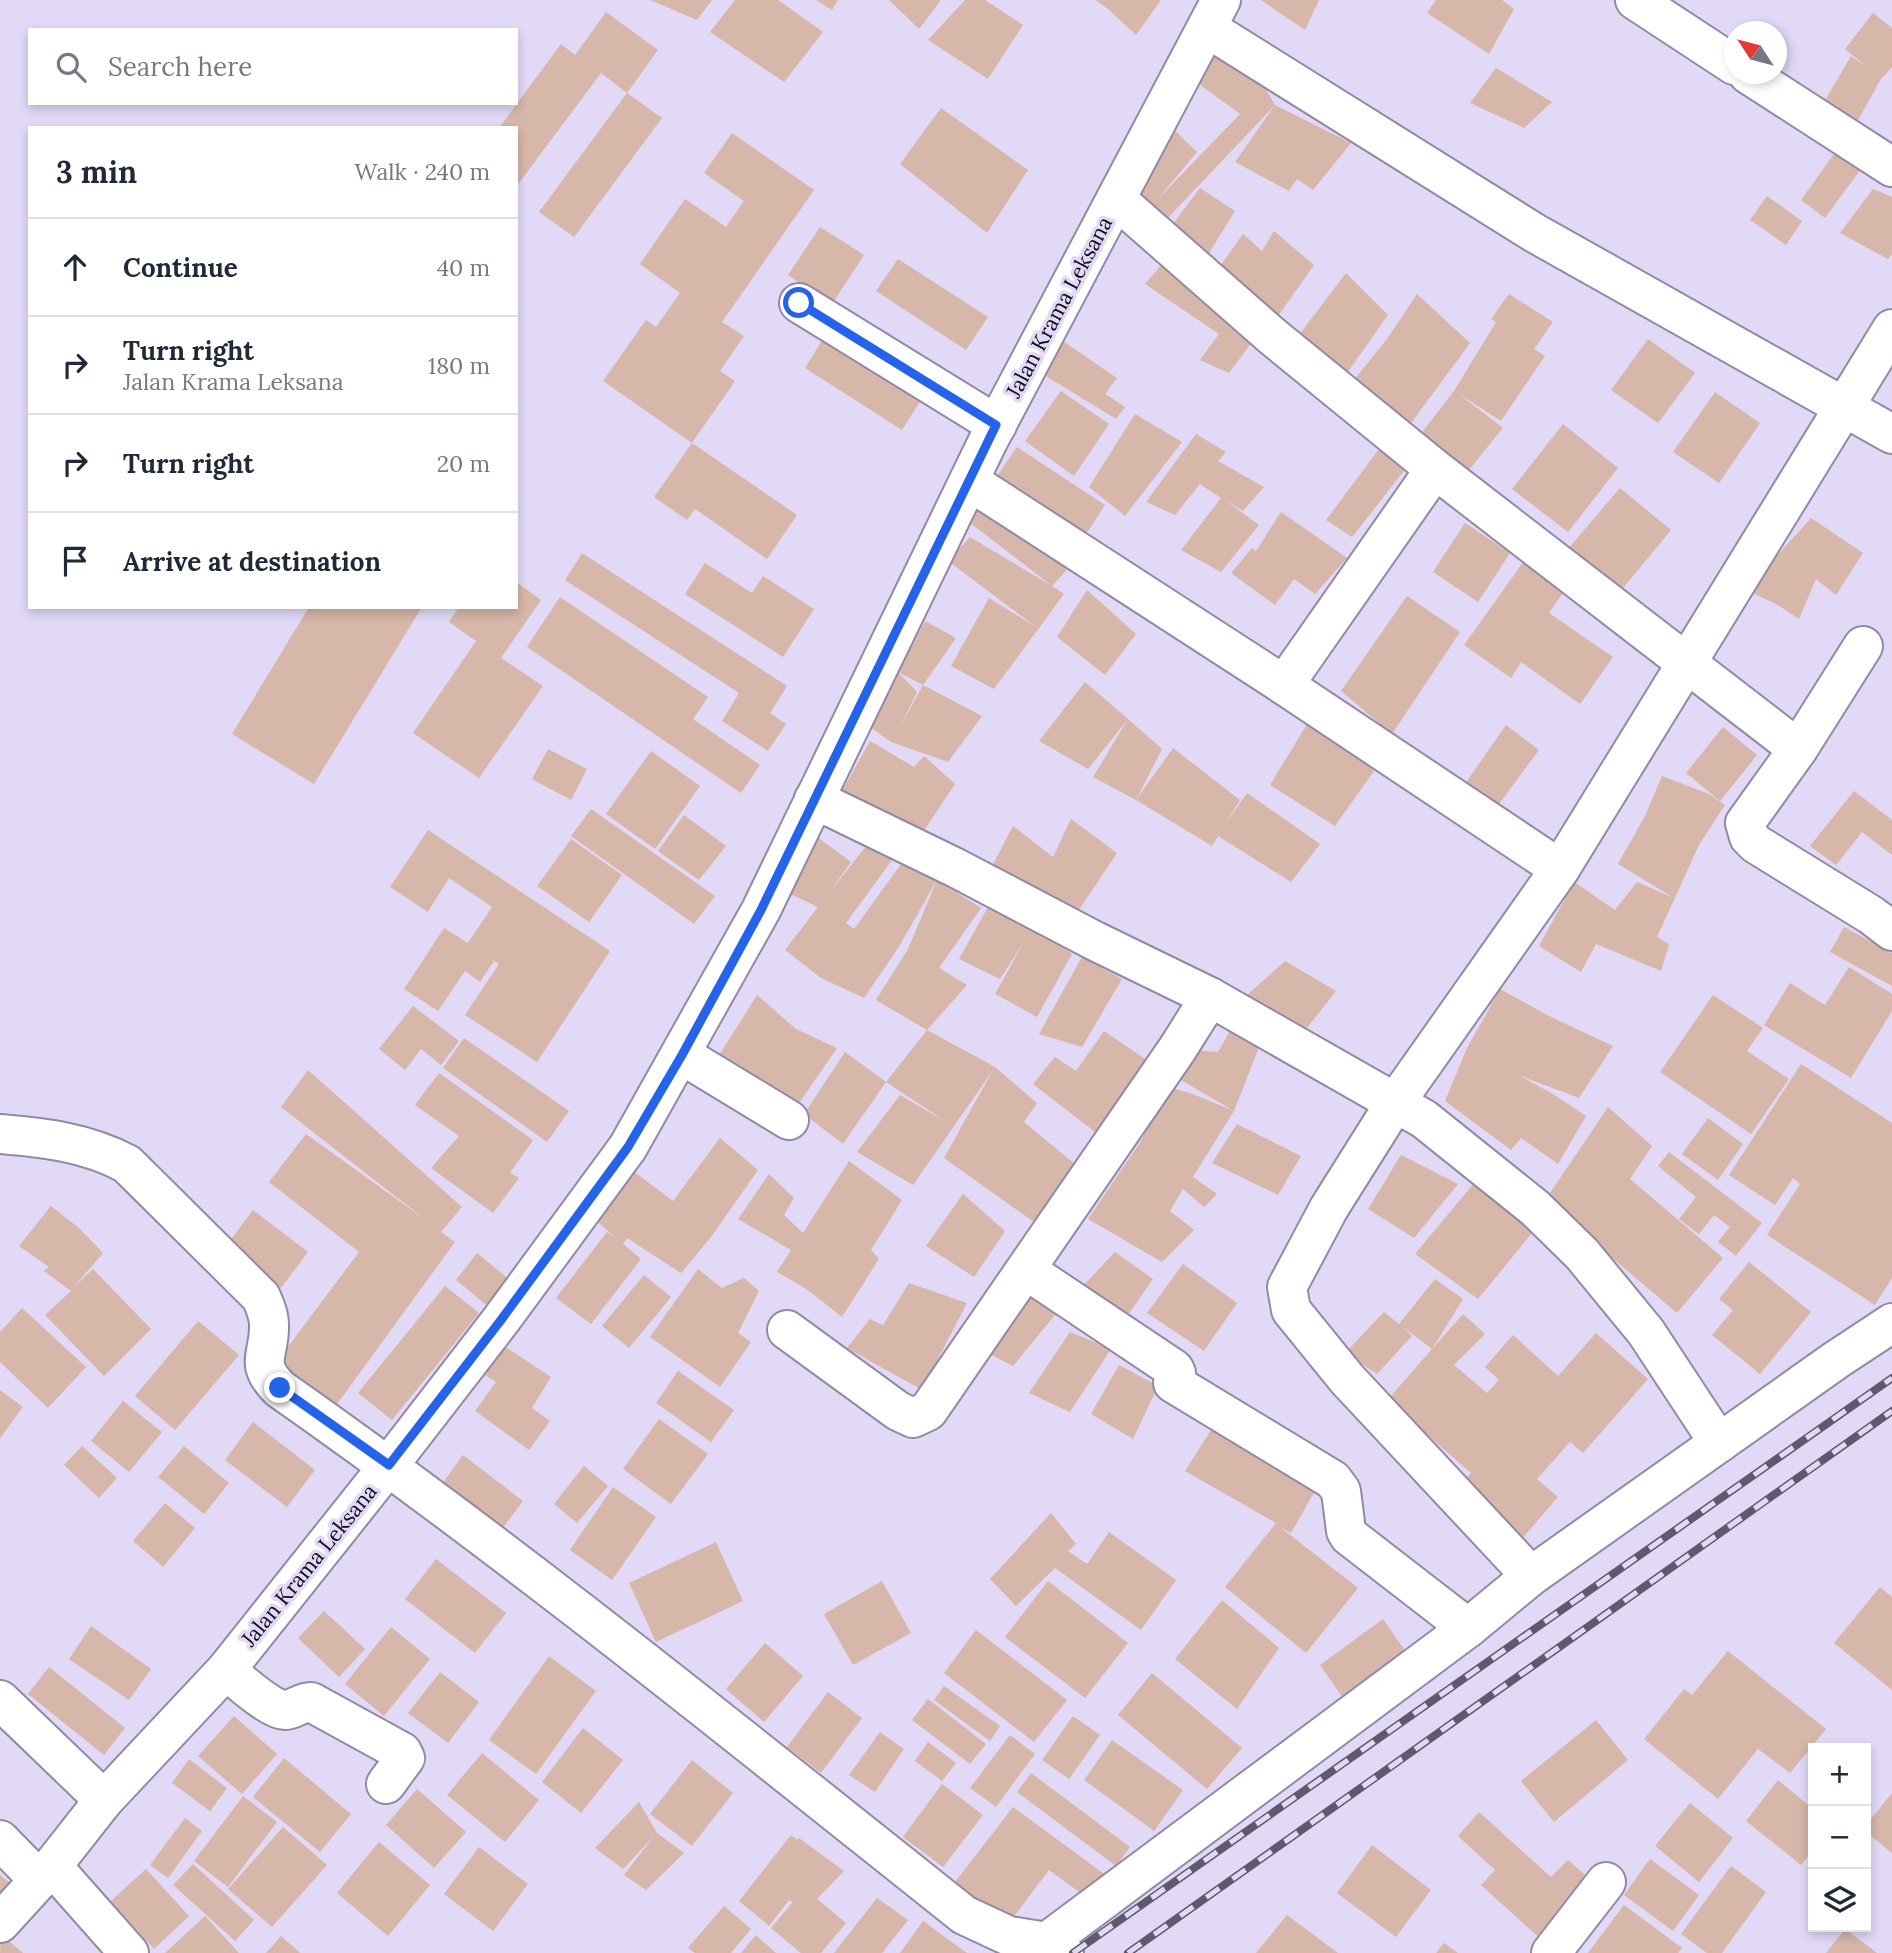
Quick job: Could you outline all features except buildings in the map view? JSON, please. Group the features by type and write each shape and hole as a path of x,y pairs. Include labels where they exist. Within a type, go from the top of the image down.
{"street":[{"path":"1635,0 1724,58"},
{"path":"1214,14 1533,232 1892,434"},
{"name":"Jalan Krama Leksana","path":"0,1923 104,1800 226,1670 501,1320 628,1147 761,910 996,425 1214,14"},
{"path":"1763,84 1892,167"},
{"path":"1116,199 1272,336 1435,469 1798,749"},
{"path":"799,303 996,425"},
{"path":"1531,1576 1347,1378 1291,1310 1287,1287 1329,1208 1395,1103 1560,869 1892,329"},
{"path":"1284,685 1435,469"},
{"path":"969,481 1284,685 1560,869"},
{"path":"1863,646 1798,749 1745,823 1749,837 1795,870 1871,915 1892,931"},
{"path":"814,799 1210,997 1424,1119 1535,1208 1582,1254 1646,1332 1719,1443"},
{"path":"787,1330 898,1411 913,1418 928,1411 1210,997"},
{"path":"682,1055 789,1120"},
{"path":"0,1134 79,1143 127,1164 261,1297 270,1325 264,1363 267,1377 389,1465 964,1915 1009,1936 1048,1949 1468,1628 1531,1576 1892,1323"},
{"path":"1026,1270 1174,1368 1176,1373 1173,1383 1333,1480 1341,1491 1345,1526 1349,1536 1468,1628"},
{"path":"226,1670 275,1708 288,1710 311,1702 402,1752 405,1758 402,1764 386,1784"},
{"path":"0,1700 104,1800"},
{"path":"0,1840 45,1873 130,1953"},
{"path":"1551,1953 1606,1882"}],"railway":[{"path":"1073,1953 1892,1378"},
{"path":"1128,1953 1892,1411"}],"route":[{"path":"280,1388 389,1465 501,1320 628,1147 682,1055 761,910 996,425 799,303"}]}
